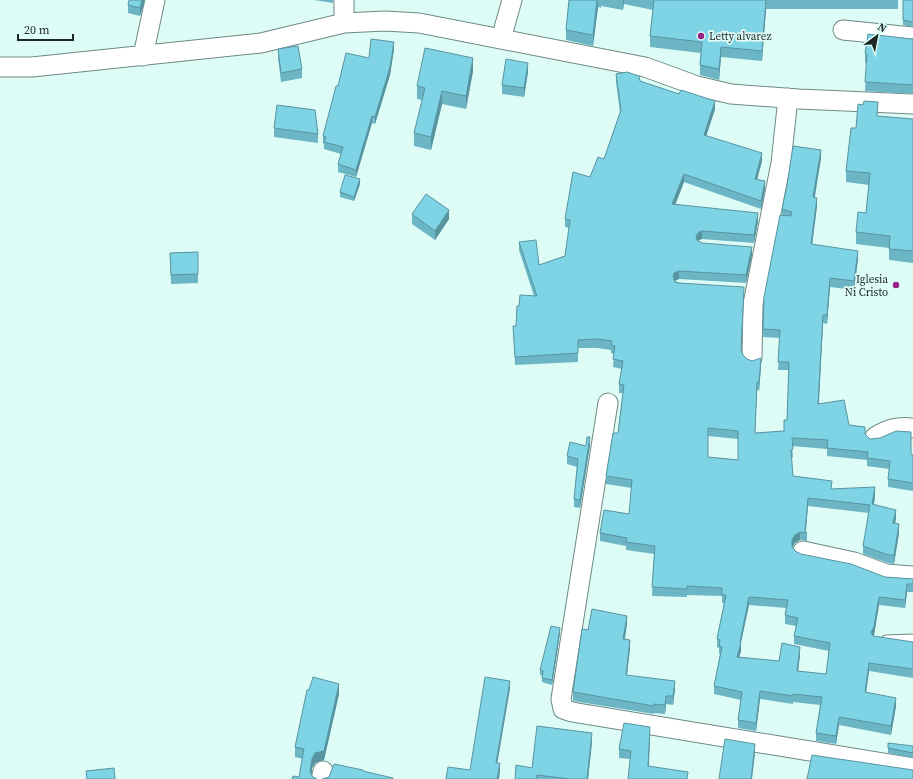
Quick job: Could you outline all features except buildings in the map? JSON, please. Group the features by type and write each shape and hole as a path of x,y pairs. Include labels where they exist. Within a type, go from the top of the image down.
{"street":[{"path":"143,56 155,0"},
{"path":"344,0 344,23"},
{"path":"501,39 512,0"},
{"path":"0,67 32,67 261,43 344,23 385,21 419,23 644,67 697,86 731,94 913,104"},
{"path":"843,30 913,37"},
{"path":"752,358 752,290 781,163 788,98"},
{"path":"608,403 561,699 563,709 572,712 913,768"},
{"path":"875,438 887,430 902,427 913,428"},
{"path":"803,551 854,562 886,574 913,576"}],"lane":[{"path":"877,640 913,639"}],"place":[{"name":"Letty alvarez","path":"701,36"},
{"name":"Iglesia Ni Cristo","path":"896,285"}]}
